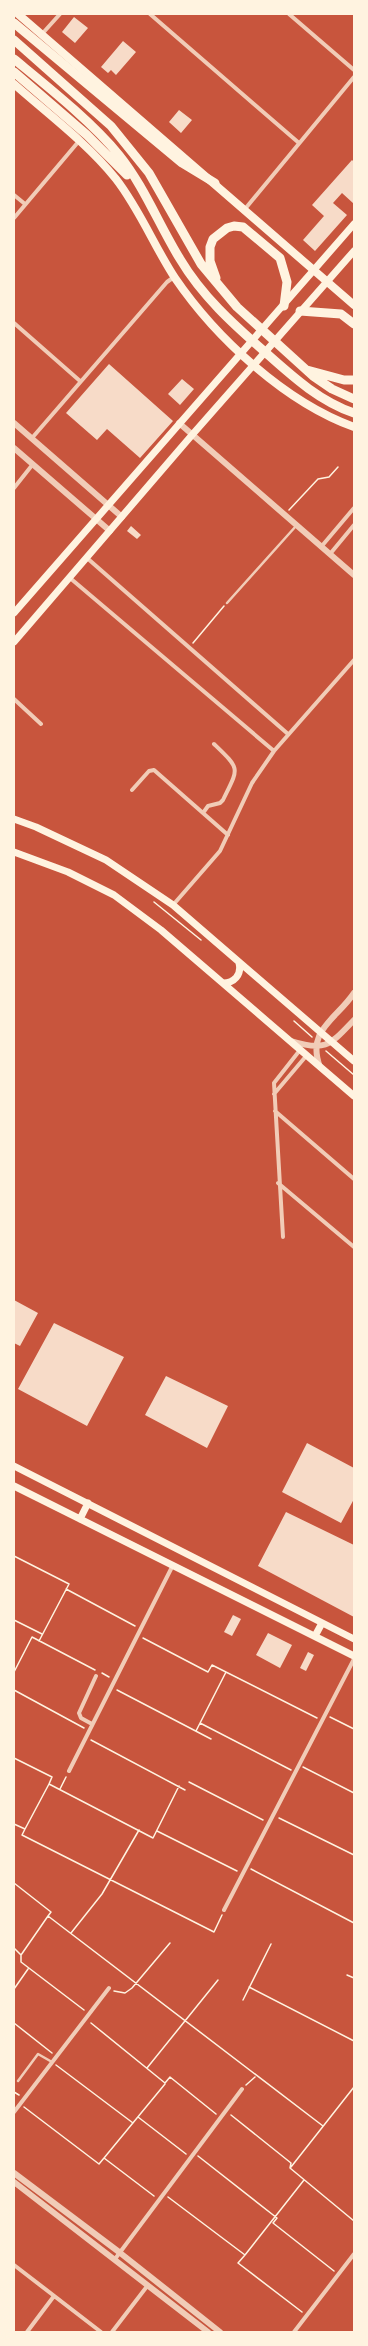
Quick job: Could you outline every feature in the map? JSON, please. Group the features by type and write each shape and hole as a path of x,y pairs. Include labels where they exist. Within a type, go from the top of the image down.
{"highway":[{"path":"14,23 182,163 215,183"},
{"path":"14,40 111,126 120,136 149,173 188,244 237,307 306,370 332,389 354,399"},
{"path":"14,59 104,138 123,161 150,205 181,261 198,287 225,317 300,383 326,401 354,413"},
{"path":"14,72 115,162 150,205"},
{"path":"218,284 210,261 210,247 213,239 227,228 234,226 243,227 280,258 287,282 282,308"},
{"path":"300,311 341,314 354,324"},
{"path":"306,370 344,380 354,380"}],"main road":[{"path":"18,14 215,183 354,305"},
{"path":"14,84 103,164 126,193 175,277 220,334 245,350 255,364 279,386 307,406 325,416 354,427"},
{"path":"14,613 109,506 179,423 315,271 354,224"},
{"path":"14,642 192,435 354,251"},
{"path":"14,819 36,826 106,860 173,905 354,1061"},
{"path":"14,852 68,872 114,896 161,930 354,1096"},
{"path":"223,983 233,981 237,977 239,963"},
{"path":"14,1466 354,1639"},
{"path":"14,1486 316,1636 354,1657"},
{"path":"80,1519 88,1503"},
{"path":"316,1636 322,1622"}],"street":[{"path":"42,35 60,14"},
{"path":"150,14 299,143"},
{"path":"289,14 354,70"},
{"path":"244,209 354,77"},
{"path":"14,218 79,141"},
{"path":"14,195 25,204"},
{"path":"32,438 167,282 175,277"},
{"path":"14,323 80,381"},
{"path":"14,423 122,517"},
{"path":"179,423 354,575"},
{"path":"14,448 110,531"},
{"path":"14,488 33,464"},
{"path":"321,547 354,508"},
{"path":"330,554 354,525"},
{"path":"87,558 288,734"},
{"path":"70,578 274,750"},
{"path":"173,905 220,851 252,783 274,750 354,660"},
{"path":"14,699 41,724"},
{"path":"203,813 208,806 220,803 223,800 236,774 236,768 232,762 214,744"},
{"path":"132,790 150,771 154,770 228,835"},
{"path":"320,1067 315,1048 320,1032 354,993"},
{"path":"291,1041 315,1048 333,1043 354,1020"},
{"path":"283,1237 278,1183 274,1083 300,1050"},
{"path":"274,1095 306,1055"},
{"path":"275,1111 354,1179"},
{"path":"278,1183 354,1247"},
{"path":"69,1771 173,1565"},
{"path":"224,1910 354,1657"},
{"path":"92,1724 81,1718 79,1713 96,1676"},
{"path":"14,2112 84,2018 109,1988"},
{"path":"115,2259 242,2089"},
{"path":"14,2172 119,2252 220,2332"},
{"path":"14,2182 206,2331"},
{"path":"294,2332 354,2254"},
{"path":"14,2265 101,2332"},
{"path":"112,2332 148,2285"},
{"path":"27,2332 54,2296"}],"lane":[{"path":"227,603 296,525"},
{"path":"18,2081 38,2054 52,2062"}],"path":[{"path":"284,515 318,479 329,477 338,467"},
{"path":"189,647 227,603"},
{"path":"151,900 205,944"},
{"path":"291,1018 301,1027"},
{"path":"333,1057 354,1075"},
{"path":"14,1556 69,1584 39,1641"},
{"path":"66,1589 140,1629"},
{"path":"14,1620 42,1634"},
{"path":"137,1635 208,1672 212,1665 322,1721"},
{"path":"14,1672 32,1638 115,1680"},
{"path":"196,1731 226,1672"},
{"path":"111,1687 211,1739"},
{"path":"14,1690 89,1730"},
{"path":"325,1714 354,1730"},
{"path":"200,1722 294,1772"},
{"path":"86,1738 185,1790"},
{"path":"14,1758 52,1777 22,1835 214,1932 224,1910"},
{"path":"298,1765 354,1793"},
{"path":"60,1790 69,1771"},
{"path":"189,1782 268,1823"},
{"path":"49,1784 153,1838 179,1786"},
{"path":"273,1815 354,1855"},
{"path":"14,1824 25,1829"},
{"path":"71,1933 102,1894 138,1830"},
{"path":"157,1831 242,1874"},
{"path":"246,1867 354,1923"},
{"path":"14,1883 51,1912 20,1955"},
{"path":"48,1916 183,2021 323,2126"},
{"path":"109,1988 116,1993 125,1993 136,1984 170,1943"},
{"path":"243,2000 272,1944"},
{"path":"14,1948 20,1955 21,1962 88,2013"},
{"path":"14,1989 29,1969"},
{"path":"347,1975 354,1978"},
{"path":"147,2068 183,2021 218,1980"},
{"path":"249,1987 354,2041"},
{"path":"84,2018 166,2083"},
{"path":"14,2023 56,2056"},
{"path":"52,2062 132,2123"},
{"path":"242,2089 256,2076"},
{"path":"20,2104 99,2164 170,2077 221,2118"},
{"path":"290,2168 354,2087"},
{"path":"226,2111 292,2163 290,2168"},
{"path":"138,2117 191,2157"},
{"path":"194,2153 275,2216"},
{"path":"104,2158 158,2200"},
{"path":"290,2168 354,2221"},
{"path":"304,2180 238,2263 306,2316"},
{"path":"164,2193 245,2255"},
{"path":"275,2216 277,2218 273,2223 338,2274"}],"building":[{"path":"74,17 88,28 75,43 62,32"},
{"path":"123,41 136,52 116,75 111,70 108,73 101,67"},
{"path":"179,110 192,120 181,133 169,122"},
{"path":"352,160 354,162 354,204 342,193 333,203 347,215 315,251 303,240 324,216 312,205"},
{"path":"109,364 173,421 140,458 107,429 97,440 66,413"},
{"path":"182,379 194,389 180,405 168,394"},
{"path":"131,526 141,535 137,539 127,531"},
{"path":"14,1300 38,1313 20,1346 14,1343"},
{"path":"54,1323 124,1357 87,1426 18,1389"},
{"path":"166,1376 228,1406 207,1448 145,1415"},
{"path":"307,1443 354,1468 354,1499 341,1523 282,1492"},
{"path":"286,1512 354,1545 354,1617 258,1566"},
{"path":"233,1615 241,1619 232,1636 224,1632"},
{"path":"268,1633 292,1645 280,1668 256,1655"},
{"path":"308,1652 314,1655 306,1671 300,1668"}]}
